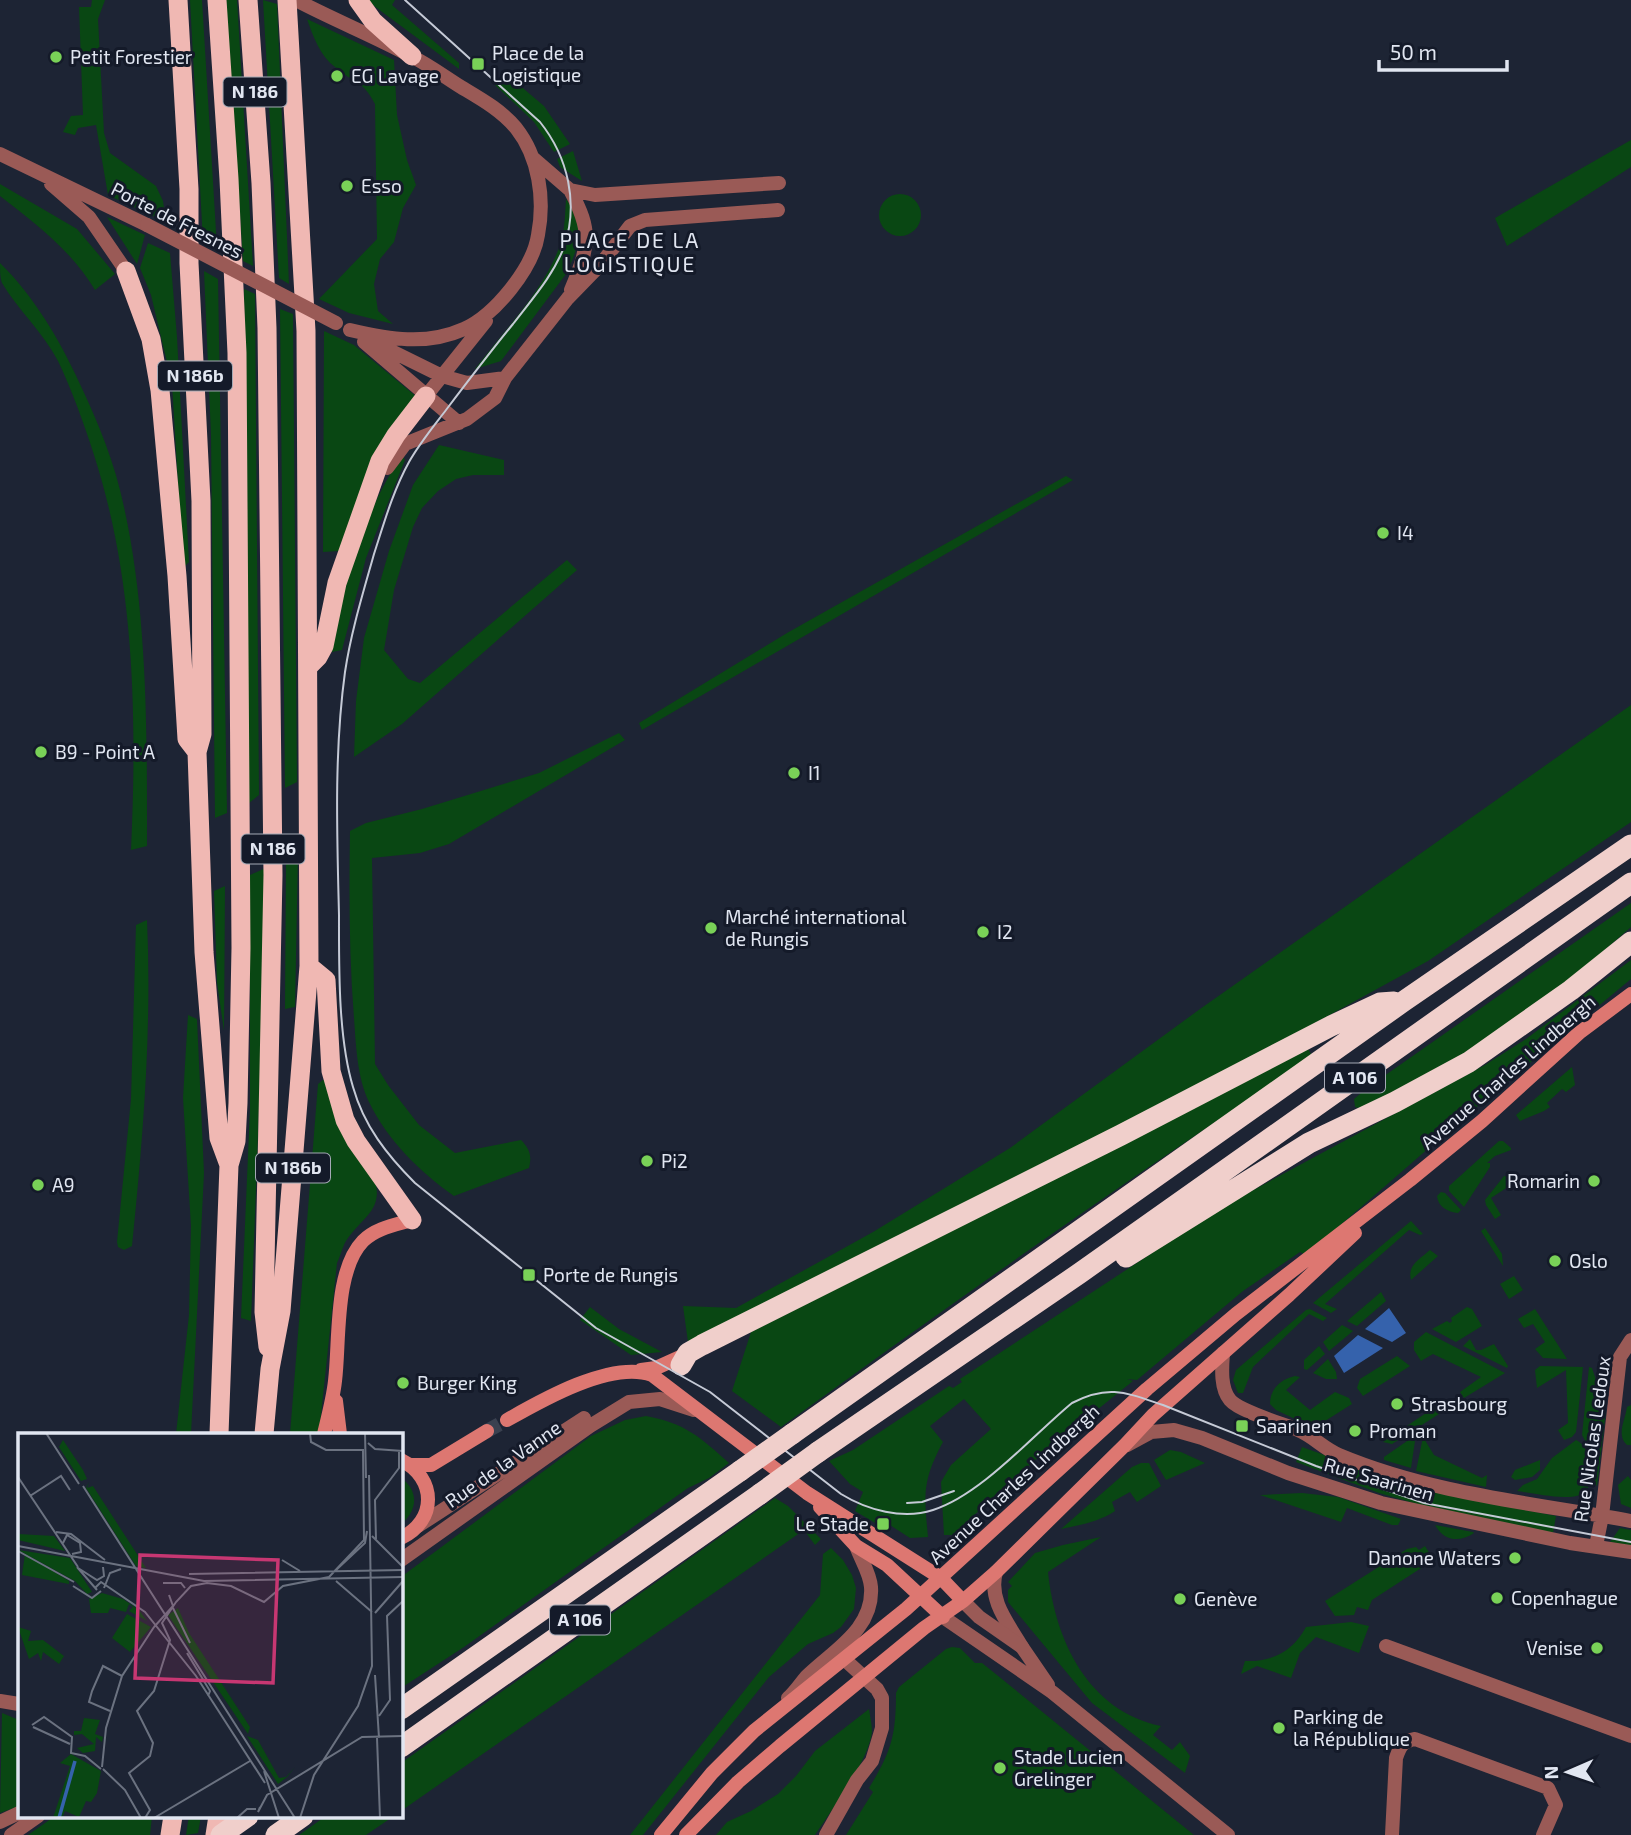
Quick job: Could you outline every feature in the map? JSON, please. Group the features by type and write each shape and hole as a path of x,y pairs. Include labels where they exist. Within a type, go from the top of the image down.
{"highway":[{"name":"N 186b","path":"178,0 189,189 201,501 202,734 197,752 204,953 219,1138 229,1165"},
{"name":"N 186","path":"217,0 237,353 241,948 238,1103 236,1141 229,1165 219,1433"},
{"name":"N 186","path":"248,0 261,183 267,328 273,875 264,1312 270,1368 264,1433"},
{"name":"N 186b","path":"270,1368 281,1311 309,966 306,331 287,0"},
{"path":"358,0 373,20 412,56"},
{"path":"126,271 151,339 160,390 177,576 187,739 197,752"},
{"path":"309,666 324,646 337,583 380,461 426,396"},
{"name":"A 106","path":"402,1708 1404,1001 1631,845"},
{"name":"A 106","path":"402,1746 818,1452 1080,1273 1631,883"},
{"path":"1080,1273 1095,1276 1309,1143 1395,1102 1469,1062 1561,997 1631,942"},
{"path":"309,966 326,980 331,1071 345,1120 356,1141 412,1220"},
{"path":"684,1359 1331,1026 1380,1003 1404,1001"},
{"path":"221,1835 245,1818"},
{"path":"275,1835 300,1818"}],"main road":[{"name":"Avenue Charles Lindbergh","path":"661,1835 712,1773 754,1731 921,1596 1092,1437 1236,1314 1410,1181 1482,1121 1579,1032 1631,994"},
{"name":"Avenue Charles Lindbergh","path":"686,1835 738,1782 996,1572 1153,1415 1289,1295 1410,1181"},
{"path":"324,1433 335,1382 344,1287 350,1261 371,1234 412,1220"},
{"path":"507,1420 541,1401 597,1378 616,1372 656,1368 684,1359"},
{"path":"678,1399 676,1379 684,1359"},
{"path":"637,1371 660,1379 678,1399 706,1415 807,1493 941,1578 963,1601"},
{"path":"335,1382 340,1433"},
{"path":"406,1463 431,1465 486,1431"},
{"path":"406,1463 419,1473 428,1494 425,1516 407,1535"},
{"path":"807,1493 856,1546 887,1565 943,1617"}],"street":[{"name":"Porte de Fresnes","path":"0,154 147,225 343,326 393,340 425,340 464,329 496,306 510,290 526,265 538,238 539,184 533,158 518,130 500,111 412,56 296,0"},
{"path":"533,158 569,190 583,213 586,255 568,298"},
{"path":"33,170 89,217 126,271"},
{"path":"569,190 610,195 779,183"},
{"path":"359,518 398,450 414,439 459,424 495,398 505,378 533,342 568,298 601,264 630,226 645,220 778,209"},
{"path":"426,396 496,306"},
{"path":"343,326 442,376 467,383 505,378"},
{"path":"343,326 459,424"},
{"name":"Rue Nicolas Ledoux","path":"1596,1546 1602,1516 1620,1357 1631,1339"},
{"name":"Rue Saarinen","path":"1223,1353 1223,1380 1230,1400 1239,1407 1303,1432 1337,1455 1433,1485 1631,1521"},
{"name":"Rue de la Vanne","path":"407,1535 584,1418 629,1402 678,1399"},
{"name":"Rue de la Vanne","path":"402,1559 590,1426 629,1402"},
{"name":"Rue Saarinen","path":"1125,1445 1152,1432 1174,1430 1202,1438 1288,1473 1381,1503 1631,1552"},
{"path":"754,1731 792,1695 806,1677 850,1639 866,1616 871,1587 856,1546"},
{"path":"996,1572 992,1584 993,1595 1022,1647 1052,1692"},
{"path":"963,1601 976,1614 1022,1647"},
{"path":"943,1617 1052,1692 1228,1835"},
{"path":"1386,1646 1631,1736"},
{"path":"826,1835 858,1780 868,1769 882,1728 882,1698 877,1689 843,1658"},
{"path":"0,1701 18,1704"},
{"path":"1392,1835 1396,1758 1399,1748 1406,1741 1415,1739 1548,1788 1556,1805 1543,1835"},
{"path":"0,1822 18,1813"},
{"path":"11,1835 35,1818"}],"green space":[{"path":"92,0 105,0 98,19 104,133 110,153 156,186 163,201 166,222 108,195 96,125 78,128 75,135 63,132 71,116 83,115 79,7 91,7"},
{"path":"190,0 202,0 217,248 203,242"},
{"path":"226,0 237,0 253,266 243,261"},
{"path":"263,0 277,4 289,284 279,278"},
{"path":"366,0 395,0 392,5 459,63 459,69"},
{"path":"307,19 394,60 397,115 407,160 416,185 403,208 394,242 380,259 374,284 378,311 393,324 349,313 319,299 377,239 375,104 362,86 325,57"},
{"path":"505,73 544,106 570,144 554,152 534,122 495,85"},
{"path":"1631,140 1631,167 1507,246 1495,218"},
{"path":"573,151 582,181 560,167 557,159"},
{"path":"0,184 77,229 115,274 95,290 64,250 0,196"},
{"path":"900,194 915,200 921,215 915,230 900,236 885,230 879,215 885,200"},
{"path":"566,199 577,218 579,236 566,274 501,361 475,369 546,276 561,242"},
{"path":"107,217 145,235 137,264"},
{"path":"148,243 170,253 189,562 183,568 172,383 151,295 140,268"},
{"path":"0,263 34,304 72,366 105,443 124,507 138,590 146,719 147,846 131,850 134,750 130,651 118,552 108,503 94,455 63,372 45,340 2,283"},
{"path":"204,271 218,279 227,813 215,818 211,435"},
{"path":"244,289 255,294 259,795 249,803"},
{"path":"280,309 293,314 297,782 285,788"},
{"path":"324,331 354,345 418,398 339,551 323,552"},
{"path":"439,445 504,460 504,475 473,475 456,479 438,491 422,508 413,527 394,590 384,650 408,679 420,683 567,560 577,570 402,724 354,757 356,701 364,638 389,551 413,485"},
{"path":"402,455 405,460 366,558 342,650 332,652 342,600 356,550 376,501"},
{"path":"1066,476 1073,480 642,730 639,723 787,633"},
{"path":"1631,705 1631,822 1428,961 1180,1097 688,1342 683,1306 736,1308 873,1232 1010,1148 1200,1009"},
{"path":"619,733 625,740 449,844 420,853 372,858 375,1064 419,1125 455,1153 521,1140 530,1153 529,1168 454,1196 417,1166 385,1130 369,1102 362,1082 356,1050 351,971 350,831 366,823 539,773"},
{"path":"298,853 295,1007 285,1009 286,859"},
{"path":"268,867 251,1321 241,1318 250,1109 250,875"},
{"path":"225,886 224,1031 217,982 214,891"},
{"path":"1631,903 1631,927 1582,970 1479,1047 1363,1109 1355,1107 1354,1099 1367,1088"},
{"path":"147,920 148,1002 143,1124 132,1246 124,1250 118,1247 117,1242 131,1099 136,925"},
{"path":"1631,960 1631,979 1461,1120 1306,1255 1300,1252 1243,1291 1137,1380 1127,1379 1133,1381 1041,1455 952,1535 944,1535 941,1482 951,1465 991,1429 964,1399 930,1426 943,1442 931,1467 926,1488 928,1537 910,1538 879,1518 875,1523 855,1511 863,1492 850,1484 829,1461 853,1450 949,1386 953,1388 962,1382 960,1379 1222,1207 1485,1065 1526,1039"},
{"path":"188,1015 197,1019 204,1173 191,1433 176,1433 189,1315 191,1226 183,1098"},
{"path":"1308,1049 1313,1057 1045,1239 781,1427 732,1391 751,1332"},
{"path":"1572,1067 1575,1085 1566,1092 1562,1089 1547,1103 1550,1107 1544,1111 1520,1121 1516,1115"},
{"path":"323,1080 329,1081 374,1176 377,1196 372,1210 346,1240 337,1263 319,1433 290,1433 318,1084"},
{"path":"1499,1141 1503,1141 1511,1150 1495,1156 1487,1163 1490,1163 1490,1167 1464,1207 1449,1191 1449,1186"},
{"path":"1504,1176 1520,1179 1491,1198 1501,1215 1495,1219 1485,1200"},
{"path":"1441,1192 1461,1210 1458,1213 1441,1206 1437,1196"},
{"path":"1411,1221 1423,1234 1409,1230 1325,1304 1337,1309 1331,1313 1313,1303"},
{"path":"1485,1228 1502,1254 1503,1266 1481,1231"},
{"path":"1430,1250 1438,1256 1411,1280 1413,1266"},
{"path":"1514,1276 1523,1290 1509,1299 1500,1284"},
{"path":"1381,1292 1386,1301 1357,1326 1347,1321"},
{"path":"590,1307 619,1329 662,1352 631,1355 580,1320"},
{"path":"1467,1307 1472,1309 1482,1326 1456,1342 1432,1329 1447,1321 1450,1323 1451,1318"},
{"path":"1310,1309 1327,1318 1323,1321 1309,1314 1253,1367 1243,1393 1238,1393 1233,1380 1236,1370"},
{"path":"1535,1309 1567,1359 1543,1358 1535,1349 1545,1342 1533,1324 1524,1328 1518,1319"},
{"path":"1342,1325 1353,1331 1329,1351 1323,1342"},
{"path":"1426,1332 1505,1373 1464,1398 1460,1392 1481,1377 1433,1354 1421,1361 1414,1350 1414,1342"},
{"path":"1470,1339 1476,1350 1494,1344 1507,1368 1463,1346"},
{"path":"1319,1346 1325,1354 1307,1370 1304,1369 1304,1360"},
{"path":"1397,1356 1410,1366 1363,1396 1357,1388 1360,1379"},
{"path":"1328,1359 1337,1379 1326,1379 1313,1373"},
{"path":"1540,1366 1583,1367 1576,1432 1572,1437 1564,1440 1558,1430 1568,1423 1566,1370 1537,1388 1535,1370"},
{"path":"1589,1367 1592,1368 1606,1410 1597,1486 1593,1482 1593,1455 1582,1435"},
{"path":"1295,1376 1300,1377 1286,1390 1310,1410 1335,1392 1349,1398 1352,1404 1314,1428 1276,1410 1270,1404 1274,1389 1281,1382"},
{"path":"1631,1405 1631,1445 1627,1445 1622,1432 1627,1407"},
{"path":"1435,1407 1439,1414 1392,1444 1383,1442"},
{"path":"646,1416 682,1427 729,1463 709,1478 688,1488 464,1647 402,1687 402,1576 591,1436 625,1420"},
{"path":"1423,1437 1434,1455 1482,1478 1487,1475 1486,1487 1416,1471"},
{"path":"1410,1439 1415,1441 1411,1468 1384,1460 1384,1457"},
{"path":"1576,1440 1584,1446 1588,1456 1590,1476 1587,1490 1582,1494 1565,1497 1517,1491 1537,1479 1552,1458"},
{"path":"1302,1447 1394,1480 1556,1516 1553,1533 1417,1504 1379,1493 1296,1462"},
{"path":"1170,1450 1205,1463 1166,1480 1154,1460"},
{"path":"1540,1460 1540,1470 1532,1477 1515,1480 1511,1477 1515,1470"},
{"path":"1149,1463 1161,1486 1137,1502 1130,1492 1112,1502 1115,1511 1109,1515 1061,1529 1132,1467"},
{"path":"1628,1476 1631,1480 1631,1508 1621,1504 1618,1485"},
{"path":"402,1479 411,1488 414,1501 407,1519 402,1523"},
{"path":"1302,1493 1338,1497 1401,1519 1398,1525 1392,1525 1347,1508 1341,1522 1260,1495"},
{"path":"775,1498 788,1506 821,1539 815,1545 804,1530 402,1810 402,1762"},
{"path":"1435,1525 1473,1532 1474,1533 1452,1539"},
{"path":"1620,1528 1631,1530 1631,1546 1610,1542"},
{"path":"1101,1537 1048,1572 1058,1623 1080,1669 1095,1689 1135,1718 1161,1726 1153,1735 1172,1750 1180,1742 1190,1756 1185,1773 1092,1703 1008,1602 1008,1590 1012,1586 1008,1582 1035,1553"},
{"path":"1425,1546 1432,1561 1372,1600 1368,1610 1357,1607 1354,1615 1335,1616 1325,1601 1407,1549 1416,1547 1419,1550"},
{"path":"831,1548 843,1560 852,1575 856,1588 854,1609 841,1627 808,1644 769,1677 643,1835 630,1835 820,1595 823,1554"},
{"path":"1351,1622 1369,1626 1359,1653 1316,1637 1300,1653 1291,1678 1257,1666 1241,1674 1245,1661 1265,1659 1281,1653 1295,1643 1306,1627"},
{"name":"Stade Lucien Grelinger","path":"952,1647 960,1648 975,1663 982,1663 1194,1835 846,1835 873,1792 869,1788 891,1743 896,1693 899,1687"},
{"path":"869,1709 872,1732 864,1757 815,1835 716,1835 727,1822 778,1794 815,1751"},
{"path":"2,1713 18,1720 18,1806 0,1813"},
{"path":"52,1818 152,1818 150,1835 28,1835"},
{"path":"189,1818 201,1818 198,1833 186,1835"},
{"path":"323,1818 391,1818 366,1835 299,1835"}],"water":[{"path":"1389,1308 1406,1333 1392,1342 1365,1329"},
{"path":"1358,1335 1383,1348 1344,1373 1334,1356"}],"tunnel":[{"path":"487,1431 507,1420"}],"tram line":[{"path":"405,0 540,122 558,150 564,166 571,214 564,247 548,278 426,436 403,473 374,554 348,657 339,732 337,793 342,1024 353,1087 363,1115 386,1151 415,1183 596,1328 710,1392 841,1494 874,1509 898,1514 922,1513 951,1502 988,1478 1072,1403 1097,1394 1118,1392 1163,1405 1316,1466 1424,1503 1631,1542"},
{"path":"907,1503 922,1502 954,1491"}],"place":[{"name":"Petit Forestier","path":"56,57"},
{"name":"Place de la Logistique","path":"478,64"},
{"name":"EG Lavage","path":"337,76"},
{"name":"Esso","path":"347,186"},
{"name":"I4","path":"1383,533"},
{"name":"B9 - Point A","path":"41,752"},
{"name":"I1","path":"794,773"},
{"name":"Marché international de Rungis","path":"711,928"},
{"name":"I2","path":"983,932"},
{"name":"Pi2","path":"647,1161"},
{"name":"Romarin","path":"1594,1181"},
{"name":"A9","path":"38,1185"},
{"name":"Oslo","path":"1555,1261"},
{"name":"Porte de Rungis","path":"529,1275"},
{"name":"Burger King","path":"403,1383"},
{"name":"Strasbourg","path":"1397,1404"},
{"name":"Saarinen","path":"1242,1426"},
{"name":"Proman","path":"1355,1431"},
{"name":"Le Stade","path":"883,1524"},
{"name":"Danone Waters","path":"1515,1558"},
{"name":"Copenhague","path":"1497,1598"},
{"name":"Genève","path":"1180,1599"},
{"name":"Venise","path":"1597,1648"},
{"name":"Parking de la République","path":"1279,1728"},
{"name":"Stade Lucien Grelinger","path":"1000,1768"}],"district":[{"name":"PLACE DE LA LOGISTIQUE","path":"630,253"}]}
